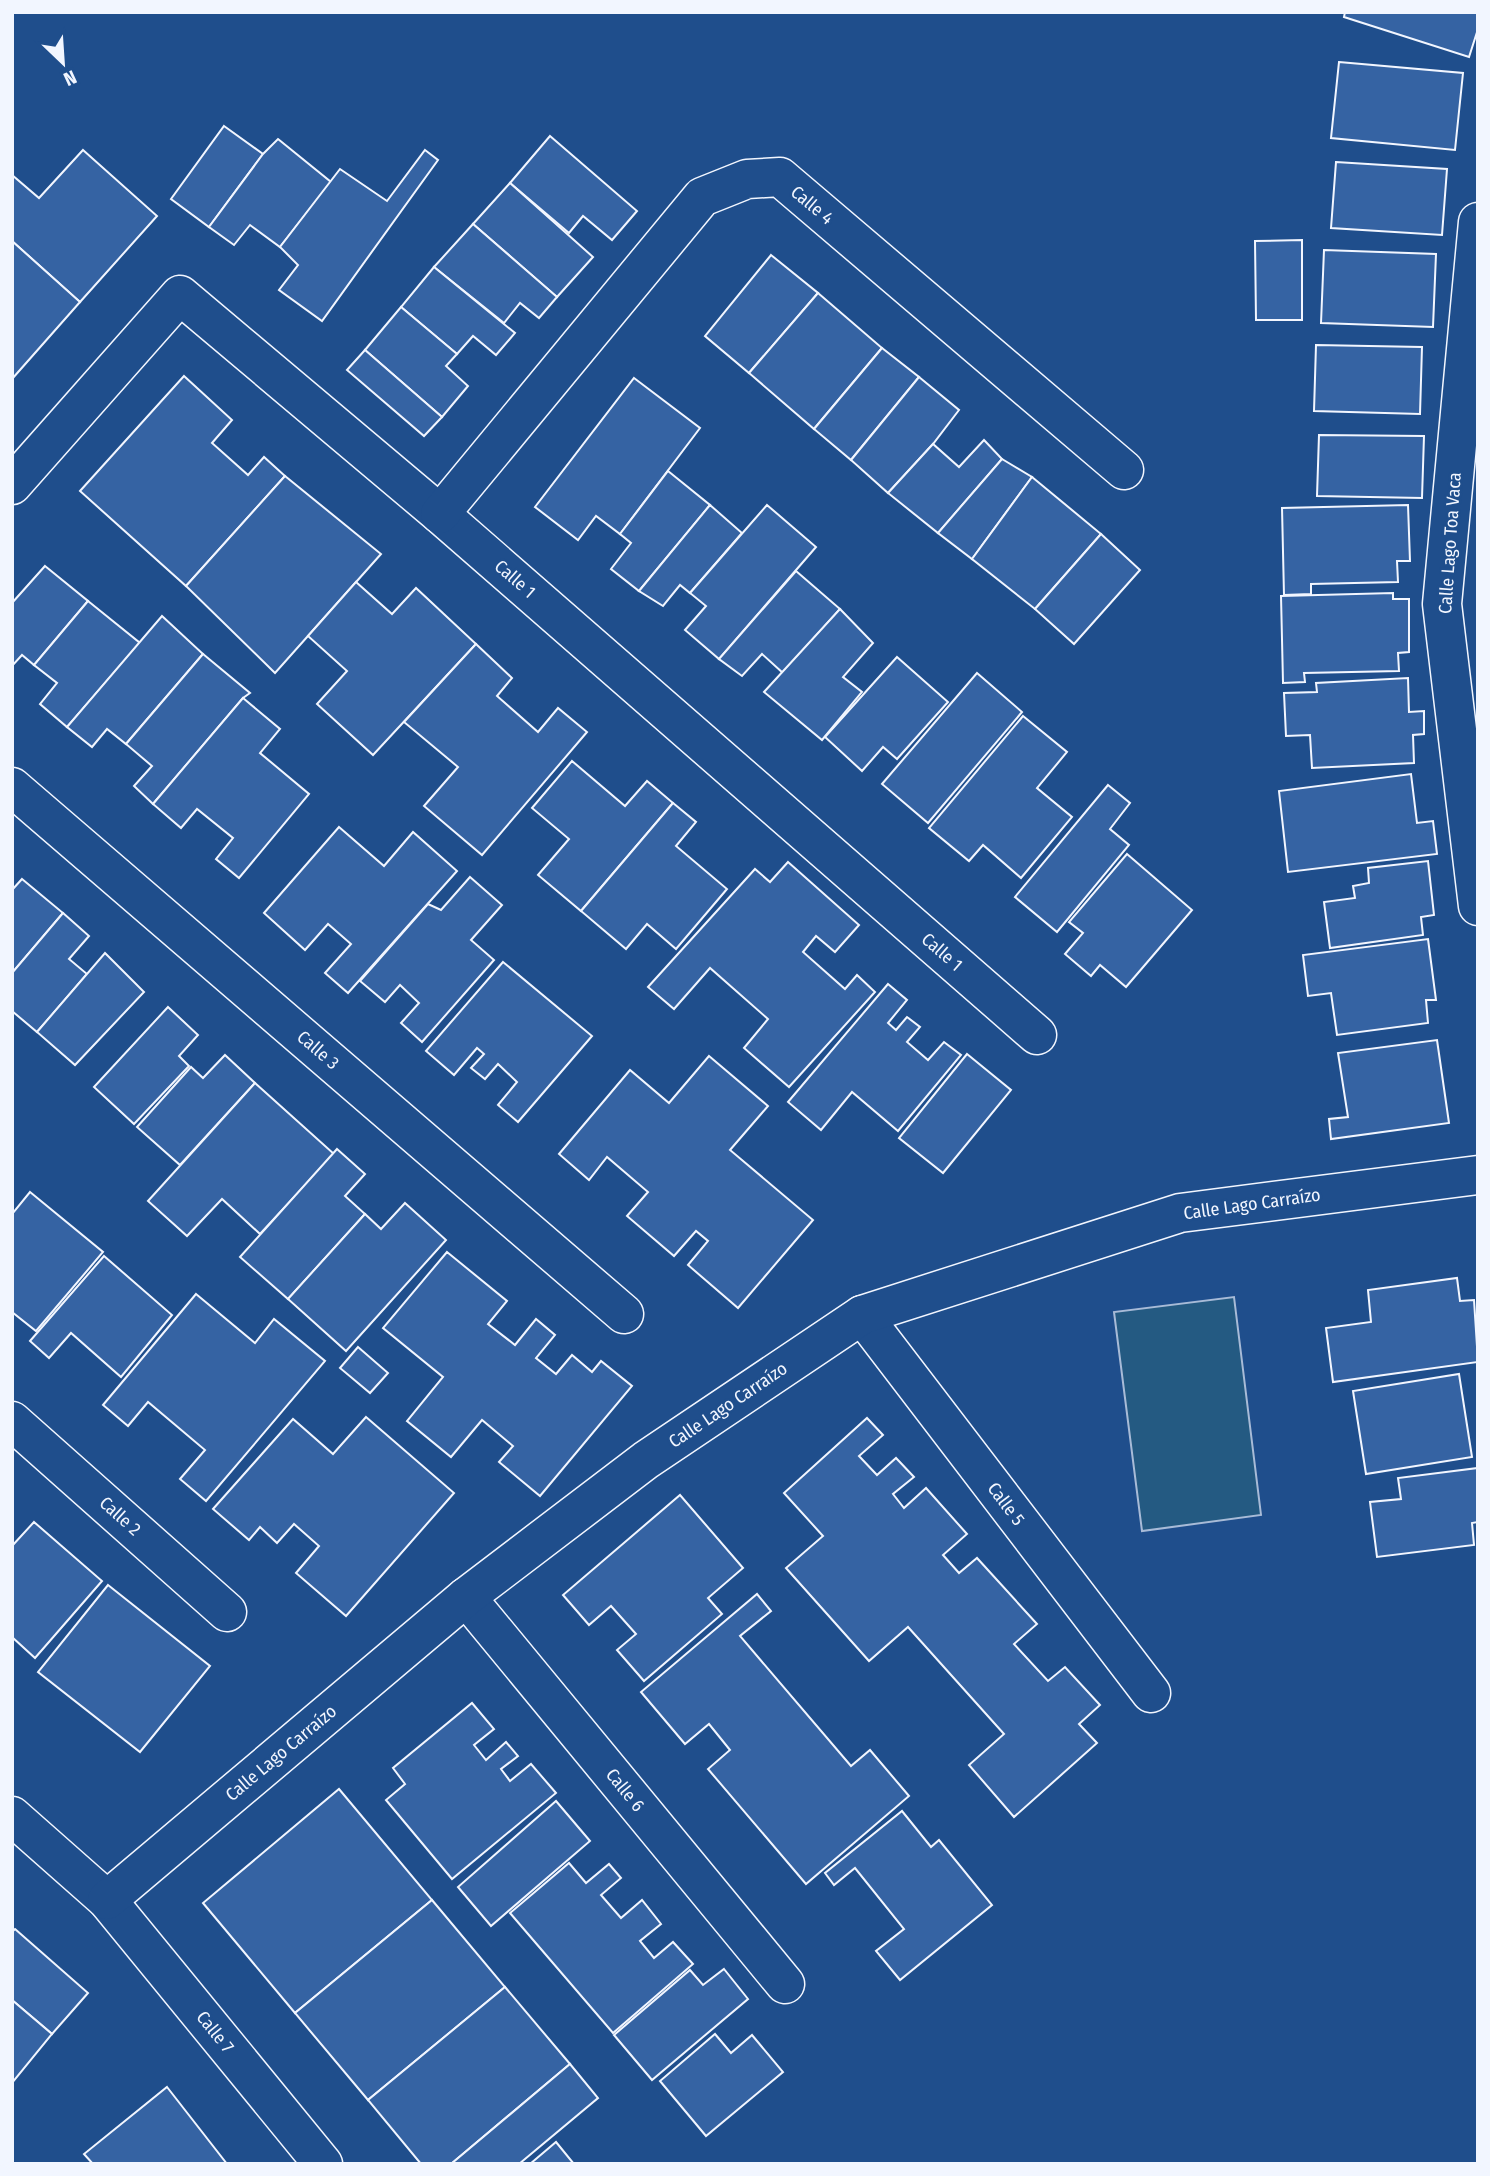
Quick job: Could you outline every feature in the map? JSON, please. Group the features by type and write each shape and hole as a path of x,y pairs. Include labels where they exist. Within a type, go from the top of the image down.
{"street":[{"name":"Calle 4","path":"440,514 702,197 747,179 779,177 1124,470"},
{"name":"Calle Lago Toa Vaca","path":"1478,222 1442,604 1478,906"},
{"name":"Calle 1","path":"12,485 180,295 440,514 1037,1035"},
{"name":"Calle 3","path":"12,786 624,1314"},
{"name":"Calle Lago Carraízo","path":"107,1900 466,1597 646,1460 862,1315 1180,1213 1478,1175"},
{"name":"Calle 5","path":"862,1315 1151,1693"},
{"name":"Calle 2","path":"12,1421 227,1612"},
{"name":"Calle 6","path":"466,1597 785,1984"},
{"name":"Calle 7","path":"12,1816 107,1900 323,2164"}],"shaded area":[{"path":"1234,1297 1261,1515 1142,1531 1114,1312"}],"building":[{"path":"1345,12 1478,12 1478,29 1469,57 1344,17"},
{"path":"1339,62 1463,73 1455,150 1331,138"},
{"path":"224,126 263,154 209,227 171,199"},
{"path":"550,136 637,211 612,240 583,216 569,233 510,183"},
{"path":"278,139 331,182 280,247 250,225 234,245 209,227 263,154"},
{"path":"83,150 157,216 80,302 12,241 12,175 39,198"},
{"path":"425,150 438,160 322,321 279,290 298,265 280,247 340,169 387,201"},
{"path":"1336,162 1447,169 1442,235 1331,228"},
{"path":"510,183 593,257 557,297 473,224"},
{"path":"473,224 557,297 539,318 520,303 504,323 434,267"},
{"path":"1302,240 1302,320 1256,320 1255,241"},
{"path":"12,241 80,302 12,379"},
{"path":"1324,250 1436,254 1433,327 1321,323"},
{"path":"771,255 818,293 749,373 705,336"},
{"path":"434,267 515,333 496,355 473,336 457,354 401,307"},
{"path":"818,293 882,348 814,429 749,373"},
{"path":"401,307 457,354 446,366 468,386 442,417 365,350"},
{"path":"1316,345 1422,347 1420,414 1314,411"},
{"path":"882,348 919,377 851,460 814,429"},
{"path":"365,350 442,417 424,436 347,370"},
{"path":"184,376 232,420 212,443 248,475 264,457 285,476 186,586 80,491"},
{"path":"919,377 959,410 933,444 888,493 851,460"},
{"path":"634,378 700,428 620,534 596,516 578,540 535,507"},
{"path":"1319,435 1424,436 1422,498 1317,496"},
{"path":"984,440 1002,459 938,533 888,493 933,444 959,467"},
{"path":"1002,459 1032,477 972,559 938,533"},
{"path":"668,471 710,505 639,591 611,569 631,543 620,534"},
{"path":"285,476 381,554 275,673 186,586"},
{"path":"1032,477 1101,534 1035,609 972,559"},
{"path":"710,505 742,533 690,593 680,585 663,606 639,591"},
{"path":"767,505 816,547 719,659 685,630 706,606 690,593"},
{"path":"1408,505 1410,561 1397,561 1398,582 1311,584 1311,594 1284,595 1282,508"},
{"path":"1101,534 1140,570 1074,644 1035,609"},
{"path":"45,566 88,601 34,665 22,655 12,666 12,603"},
{"path":"796,571 840,609 783,673 762,654 742,676 719,659"},
{"path":"356,582 392,614 416,588 476,644 373,755 317,704 347,671 308,636"},
{"path":"1393,593 1393,599 1409,599 1409,652 1398,653 1399,671 1304,673 1305,682 1283,683 1281,596"},
{"path":"88,601 140,643 67,727 40,704 57,683 34,665"},
{"path":"840,609 873,643 843,677 862,692 822,740 764,692"},
{"path":"162,616 203,654 126,744 107,729 92,747 67,727"},
{"path":"476,644 512,678 497,696 538,732 558,708 587,732 482,855 424,806 458,767 404,722"},
{"path":"203,654 250,693 153,804 134,786 152,766 126,744"},
{"path":"897,657 948,702 897,759 883,747 862,771 825,737"},
{"path":"977,673 1022,712 928,823 882,784"},
{"path":"1408,678 1409,712 1424,711 1424,734 1413,735 1414,763 1312,768 1310,735 1286,736 1284,693 1317,692 1316,683"},
{"path":"243,698 280,729 260,753 309,794 239,878 216,859 233,838 197,809 181,828 153,804"},
{"path":"1023,716 1067,752 1037,788 1072,817 1021,878 983,845 969,861 929,828"},
{"path":"572,761 625,806 647,781 673,803 581,911 538,875 569,839 532,808"},
{"path":"1411,774 1417,823 1433,821 1437,854 1288,872 1279,791"},
{"path":"1108,785 1130,803 1110,829 1129,845 1057,932 1015,897"},
{"path":"673,803 696,822 676,846 727,889 676,949 647,924 626,949 581,911"},
{"path":"339,827 384,866 413,832 457,871 348,993 325,973 351,944 328,924 305,950 264,913"},
{"path":"1127,854 1192,910 1126,987 1100,965 1091,976 1065,954 1083,933 1069,922"},
{"path":"1428,861 1434,915 1421,917 1423,935 1330,948 1324,902 1355,898 1353,886 1369,883 1368,868"},
{"path":"788,862 859,925 835,952 816,936 803,952 845,989 857,975 875,992 789,1087 744,1048 768,1019 710,968 674,1009 648,987 755,869 770,882"},
{"path":"470,877 502,905 471,940 494,960 422,1042 401,1023 419,1003 400,985 385,1002 360,981 428,904 441,910"},
{"path":"22,879 63,913 12,973 12,890"},
{"path":"63,913 89,936 69,959 87,974 37,1032 12,1011 12,973"},
{"path":"1428,939 1436,1000 1426,1000 1428,1023 1337,1035 1331,993 1308,996 1303,955"},
{"path":"105,953 144,992 75,1065 37,1032"},
{"path":"503,962 592,1036 518,1122 498,1105 517,1082 498,1064 485,1079 471,1068 484,1054 477,1048 454,1075 426,1051"},
{"path":"888,984 907,1000 888,1023 896,1030 907,1017 920,1027 907,1042 928,1060 944,1042 961,1055 898,1131 852,1092 821,1130 788,1102"},
{"path":"168,1007 198,1035 179,1056 189,1066 134,1124 94,1087"},
{"path":"1437,1040 1449,1123 1331,1139 1329,1119 1348,1117 1338,1053"},
{"path":"967,1054 1011,1090 943,1173 899,1138"},
{"path":"225,1055 255,1083 180,1165 137,1127 191,1067 203,1078"},
{"path":"709,1056 768,1106 730,1150 813,1220 738,1308 688,1265 708,1241 696,1231 674,1256 627,1216 648,1192 607,1157 589,1180 559,1154 630,1070 669,1103"},
{"path":"255,1083 334,1154 260,1234 222,1199 187,1236 148,1201"},
{"path":"337,1149 365,1174 345,1196 365,1214 288,1299 240,1257"},
{"path":"30,1192 103,1252 36,1331 12,1312 12,1214"},
{"path":"405,1203 446,1240 346,1351 288,1299 365,1214 381,1229"},
{"path":"447,1252 507,1301 488,1324 515,1345 536,1319 555,1335 536,1358 556,1374 572,1355 592,1372 601,1361 632,1386 540,1496 499,1462 513,1446 482,1420 451,1457 407,1421 443,1377 383,1328"},
{"path":"104,1256 172,1315 121,1377 71,1333 49,1358 30,1341"},
{"path":"1457,1278 1460,1301 1474,1300 1478,1362 1333,1382 1326,1328 1371,1322 1368,1290"},
{"path":"196,1294 255,1343 274,1319 325,1361 206,1501 180,1479 205,1450 148,1402 128,1426 103,1405"},
{"path":"358,1347 388,1373 370,1393 340,1368"},
{"path":"1459,1374 1472,1457 1366,1474 1353,1391"},
{"path":"366,1417 454,1493 346,1616 296,1573 319,1546 294,1524 277,1543 260,1527 249,1540 213,1509 293,1419 333,1454"},
{"path":"867,1418 883,1435 859,1456 877,1475 896,1458 914,1477 893,1494 904,1508 926,1488 967,1534 943,1555 959,1573 977,1558 1037,1624 1014,1644 1048,1681 1065,1667 1100,1705 1079,1724 1097,1743 1014,1817 969,1765 1004,1734 908,1627 869,1661 786,1568 823,1536 784,1493"},
{"path":"1478,1468 1478,1522 1472,1523 1474,1545 1377,1557 1370,1502 1401,1499 1398,1478"},
{"path":"680,1495 743,1568 708,1598 722,1614 644,1681 617,1650 636,1634 611,1606 589,1625 563,1595"},
{"path":"34,1522 102,1581 35,1658 12,1637 12,1546"},
{"path":"108,1585 210,1666 140,1752 38,1672"},
{"path":"757,1594 771,1611 740,1636 851,1766 870,1750 909,1796 806,1884 708,1769 730,1750 709,1724 685,1744 641,1692"},
{"path":"472,1703 494,1729 474,1745 486,1760 506,1742 518,1756 501,1769 510,1781 531,1764 556,1793 452,1879 386,1800 405,1784 393,1768"},
{"path":"339,1789 432,1900 295,2013 203,1903"},
{"path":"556,1801 590,1841 491,1926 458,1887"},
{"path":"902,1811 931,1847 939,1840 992,1905 900,1980 876,1951 904,1929 855,1868 834,1885 825,1873"},
{"path":"569,1863 586,1883 609,1864 621,1878 601,1895 621,1918 642,1900 661,1924 640,1941 654,1958 673,1942 693,1964 613,2033 510,1913"},
{"path":"432,1900 505,1987 368,2100 295,2013"},
{"path":"15,1929 88,1993 52,2034 12,2000 12,1932"},
{"path":"724,1969 748,1999 652,2080 614,2035 690,1970 703,1985"},
{"path":"505,1987 570,2064 451,2164 421,2164 368,2100"},
{"path":"12,2000 52,2034 12,2083"},
{"path":"715,2034 731,2053 752,2035 783,2072 706,2136 660,2081"},
{"path":"570,2064 598,2098 519,2164 451,2164"},
{"path":"167,2087 227,2164 93,2164 84,2154"},
{"path":"556,2142 574,2164 530,2164"}]}
